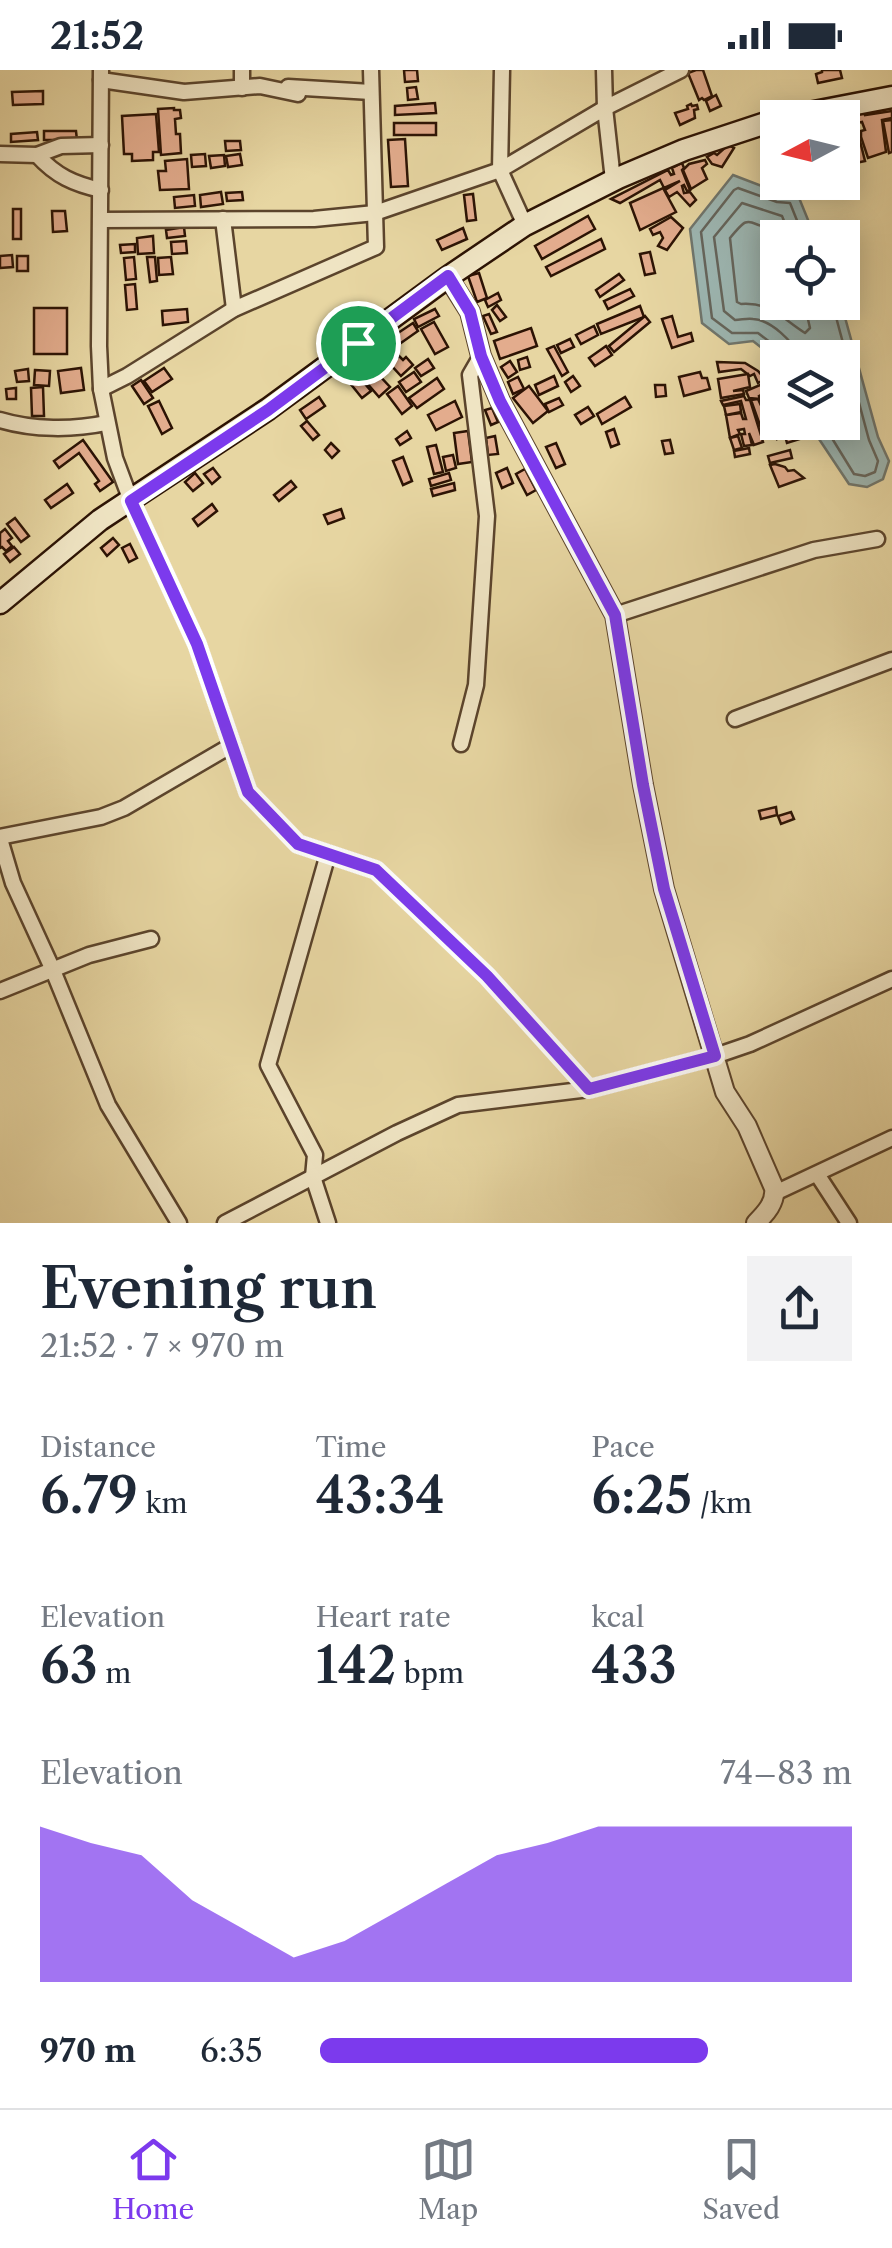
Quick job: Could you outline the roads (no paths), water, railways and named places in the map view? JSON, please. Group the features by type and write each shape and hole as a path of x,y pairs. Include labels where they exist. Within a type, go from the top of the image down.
{"main road":[{"path":"860,103 892,97"},
{"path":"0,603 100,520 268,410 448,276 525,225 613,180 684,150 760,125"}],"street":[{"path":"101,389 234,309 376,247 371,70"},
{"path":"502,70 500,170 525,225"},
{"path":"604,70 613,180"},
{"path":"102,220 314,220 375,213 500,170 605,108 681,70"},
{"path":"371,92 242,80 184,92 101,75 99,346 106,423 131,501 197,644 248,792 298,844 376,870 487,976 589,1089"},
{"path":"242,80 298,94"},
{"path":"0,154 37,155 61,146 100,145"},
{"path":"37,155 65,179 101,190"},
{"path":"224,220 234,309"},
{"path":"448,276 470,312 481,356 500,401 615,615 664,889 725,1092 747,1126 775,1192"},
{"path":"461,744 476,685 486,516 470,375 481,356"},
{"path":"4,425 106,423"},
{"path":"615,615 814,550 877,539"},
{"path":"735,719 892,660"},
{"path":"180,1223 108,1105 12,883 0,838 102,817 232,745"},
{"path":"328,854 268,1065 315,1155 314,1177 328,1223"},
{"path":"0,991 88,955 151,939"},
{"path":"225,1223 458,1104 589,1089 715,1056 892,979"},
{"path":"756,1223 766,1213 775,1192 892,1138"},
{"path":"817,1174 849,1223"}],"water":[{"path":"733,175 760,185 760,200 800,200 808,220 760,220 760,320 846,320 851,340 760,340 760,347 753,341 729,344 702,323 690,229"},
{"path":"860,372 878,437 889,461 883,479 867,487 849,484 820,440 860,440"}]}
